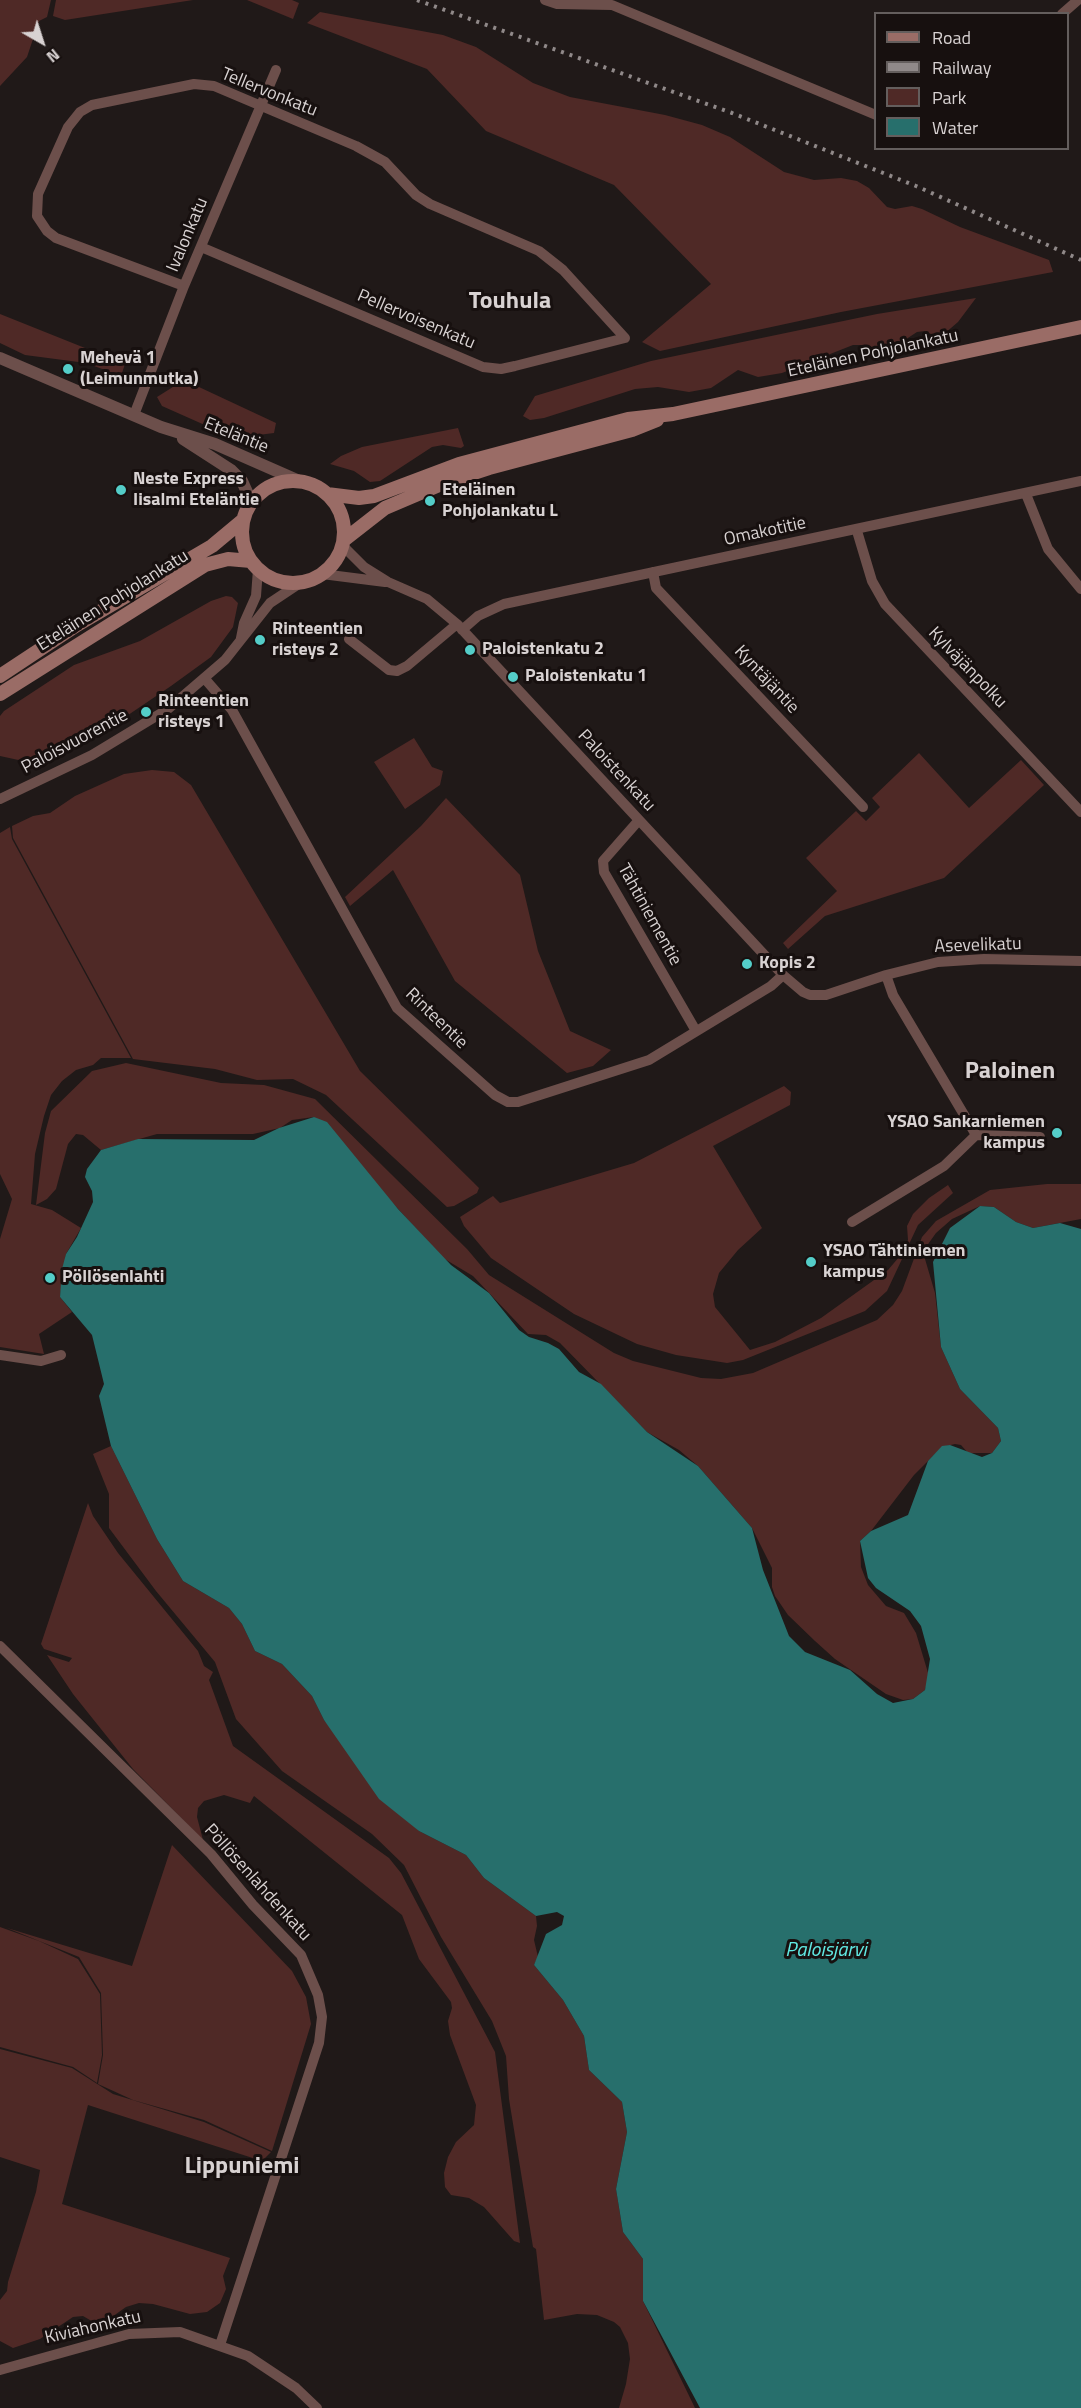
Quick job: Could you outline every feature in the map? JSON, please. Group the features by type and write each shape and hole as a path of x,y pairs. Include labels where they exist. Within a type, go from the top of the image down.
{"main road":[{"name":"Eteläinen Pohjolankatu","path":"327,494 359,498 375,496 459,464 628,419 673,414 1081,327"},
{"name":"Eteläinen Pohjolankatu","path":"344,543 385,508 446,482 489,468 632,430 673,414"},
{"path":"297,480 315,485 327,494 341,517 344,543 332,565 322,574 300,583 279,581 255,565 243,541 242,521 251,501 270,486 297,480"},
{"name":"Eteläinen Pohjolankatu","path":"0,676 78,625 212,546 242,521"},
{"name":"Eteläinen Pohjolankatu","path":"0,694 204,565 228,559 255,565"}],"street":[{"path":"545,0 557,4 612,5 874,114"},
{"path":"1064,12 1078,0"},
{"name":"Ivalonkatu","path":"134,415 184,286 276,70"},
{"name":"Tellervonkatu","path":"184,286 56,238 47,231 37,216 38,194 68,127 80,112 92,105 194,84 214,86 373,154 385,162 416,195 430,204 539,251 563,270 625,338"},
{"name":"Pellervoisenkatu","path":"201,246 483,367 508,368 625,338"},
{"name":"Eteläntie","path":"0,358 161,427 215,444 297,480"},
{"name":"Eteläntie","path":"161,427 231,470 242,480 251,501"},
{"name":"Omakotitie","path":"349,639 389,670 397,671 460,627 504,604 856,531 1081,481"},
{"path":"1026,494 1048,549 1081,589"},
{"name":"Kylväjänpolku","path":"856,531 872,581 885,604 1081,812"},
{"name":"Paloistenkatu","path":"344,543 364,567 388,582 427,599 460,627 783,975 794,986 810,995"},
{"name":"Paloisvuorentie","path":"241,638 244,623 256,596 255,565"},
{"name":"Kyntäjäntie","path":"653,572 656,588 863,807"},
{"name":"Paloistenkatu","path":"322,574 388,582"},
{"name":"Paloisvuorentie","path":"0,799 131,733 177,702 206,680 225,660 270,603 300,583"},
{"name":"Rinteentie","path":"206,680 232,710 397,1008 495,1095 508,1102 518,1102 624,1070 649,1060 771,986 783,975"},
{"name":"Tähtiniementie","path":"639,820 603,861 604,872 696,1031"},
{"name":"Asevelikatu","path":"810,995 826,995 886,975 945,961 1081,961"},
{"path":"886,975 893,995 976,1135"},
{"path":"852,1222 944,1166 976,1135 1040,1137"},
{"path":"0,1354 41,1360 61,1355"},
{"name":"Pöllösenlahdenkatu","path":"0,1646 211,1854 253,1905 301,1955 318,1995 322,2017 319,2043 220,2345"},
{"name":"Kiviahonkatu","path":"0,2370 140,2332 180,2332 248,2356 273,2370 317,2408"}],"green space":[{"path":"0,0 51,0 47,17 39,21 27,57 0,86"},
{"path":"56,0 193,0 65,20 53,16"},
{"path":"247,0 292,0 299,3 293,19"},
{"path":"320,12 443,35 476,47 533,83 570,97 665,115 702,125 730,137 784,172 814,180 841,178 857,181 869,188 887,207 895,209 912,206 922,209 960,227 1049,260 1053,272 841,312 660,351 642,342 711,284 614,185 486,131 427,69 307,23"},
{"path":"976,298 958,322 944,334 937,337 925,331 917,332 891,349 881,351 867,345 853,345 782,373 758,377 738,370 711,388 689,392 658,387 635,389 544,418 530,420 523,416 535,396 651,361 877,314"},
{"path":"0,314 125,364 121,376 86,363 25,355 0,343"},
{"path":"184,380 276,423 274,433 234,438 162,406 157,397"},
{"path":"458,428 464,446 461,448 443,445 432,447 380,481 370,482 354,471 330,464 341,456 362,447"},
{"path":"226,596 232,597 238,603 233,627 211,657 171,686 106,730 52,759 23,761 0,756 0,716 4,711 74,665 140,641 211,601"},
{"path":"414,738 432,767 443,771 440,785 405,809 374,762"},
{"path":"919,753 969,808 1021,760 1044,785 944,878 825,916 788,949 783,943 837,891 806,858 856,811 866,821 880,807 872,798"},
{"path":"152,770 174,772 191,785 360,1071 479,1188 477,1193 454,1206 447,1207 326,1095 293,1079 257,1080 215,1069 133,1059 13,838 12,826 33,816 50,813 75,796 124,774"},
{"path":"446,798 520,875 538,951 570,1031 611,1050 593,1066 567,1073 455,981 393,870 350,906 345,897 421,826"},
{"path":"10,827 12,839 131,1058 101,1058 93,1065 76,1070 62,1081 51,1095 44,1116 35,1154 31,1204 52,1210 81,1228 66,1254 60,1297 72,1312 39,1334 44,1354 0,1347 0,1239 12,1199 0,1174 0,833"},
{"path":"126,1063 221,1083 264,1085 315,1099 467,1249 489,1275 614,1353 633,1361 701,1378 721,1379 753,1373 877,1320 893,1305 902,1291 922,1237 936,1221 990,1190 1047,1184 1081,1184 1081,1219 1033,1228 1016,1222 994,1207 980,1206 952,1219 936,1233 926,1247 925,1259 935,1293 941,1347 960,1389 998,1428 1001,1441 992,1453 968,1453 961,1445 955,1444 942,1447 914,1475 871,1531 860,1541 861,1567 868,1585 886,1606 904,1613 916,1633 929,1676 925,1690 913,1699 903,1700 886,1694 835,1659 815,1641 788,1615 775,1596 772,1587 772,1568 752,1528 698,1466 679,1450 647,1432 560,1343 546,1335 528,1334 473,1276 443,1258 314,1117 292,1120 280,1128 253,1134 157,1134 101,1150 83,1135 76,1134 68,1144 56,1189 47,1199 36,1205 45,1133 51,1111 92,1071"},
{"path":"784,1086 791,1092 790,1105 713,1146 762,1228 738,1250 719,1273 713,1294 715,1307 750,1350 775,1342 821,1318 888,1270 905,1250 908,1240 907,1226 913,1214 929,1198 948,1185 953,1193 918,1225 887,1291 865,1311 743,1360 727,1363 676,1355 637,1344 574,1314 491,1258 464,1226 460,1217 493,1196 500,1203 634,1163"},
{"path":"111,1446 157,1539 183,1581 229,1608 242,1624 255,1651 282,1664 312,1696 324,1720 419,1831 466,1855 484,1878 536,1916 537,1926 534,1940 538,1957 534,1965 563,2000 584,2036 589,2070 622,2102 627,2132 616,2189 623,2232 643,2259 643,2301 695,2408 619,2408 630,2359 628,2343 620,2327 597,2315 577,2314 544,2320 536,2249 533,2247 509,2099 506,2056 492,2021 441,1937 404,1865 372,1834 282,1771 236,1719 215,1662 156,1591 109,1528 109,1494 93,1454"},
{"path":"88,1503 93,1516 118,1553 198,1651 204,1666 213,1672 209,1680 233,1746 389,1858 401,1873 495,2052 520,2243 514,2241 484,2207 469,2198 451,2195 445,2187 444,2173 448,2157 456,2142 474,2125 476,2105 450,2035 448,2021 452,2008 451,2002 419,1959 402,1915 254,1796 250,1803 224,1795 204,1801 198,1808 197,1817 203,1840 133,1769 73,1694 47,1655 69,1662 72,1658 44,1649 41,1644"},
{"path":"172,1845 292,1971 306,1997 311,2024 272,2151 204,2120 133,2100 98,2084 103,2055 101,1993 79,1957 7,1928 132,1966"},
{"path":"0,1927 39,1941 78,1959 100,1994 102,2055 97,2083 73,2067 0,2047"},
{"path":"0,2049 72,2068 113,2094 204,2122 271,2152 262,2161 88,2105 62,2204 230,2258 223,2276 226,2289 220,2303 207,2312 190,2314 153,2304 139,2303 126,2307 109,2319 95,2323 83,2316 73,2317 40,2339 13,2348 0,2341 0,2300 7,2291 36,2192 40,2170 0,2157"}],"water":[{"name":"Paloisjärvi","path":"314,1117 327,1122 398,1209 451,1265 489,1293 519,1330 529,1337 559,1349 579,1372 601,1384 647,1432 698,1466 752,1528 763,1570 789,1636 805,1652 850,1670 877,1694 893,1703 913,1699 925,1690 930,1659 921,1626 910,1611 876,1588 868,1578 860,1541 871,1531 908,1515 928,1461 942,1446 950,1445 982,1457 992,1453 1001,1441 998,1428 960,1389 941,1347 933,1262 950,1228 980,1206 994,1207 1016,1222 1033,1228 1060,1223 1081,1229 1081,2408 700,2408 643,2301 643,2259 623,2232 616,2189 627,2132 622,2102 589,2070 584,2036 563,2000 534,1965 546,1934 562,1925 564,1916 557,1912 536,1916 484,1878 466,1855 419,1831 379,1799 324,1720 312,1696 282,1664 255,1651 242,1624 229,1608 183,1581 157,1539 111,1446 99,1396 104,1384 92,1335 60,1297 62,1269 66,1254 77,1237 93,1202 92,1191 85,1177 87,1169 101,1150 138,1139 254,1140 279,1128"}],"railway":[{"path":"417,0 732,113 916,186 1081,260"}],"place":[{"name":"Mehevä 1 (Leimunmutka)","path":"68,369"},
{"name":"Neste Express Iisalmi Eteläntie","path":"121,490"},
{"name":"Eteläinen Pohjolankatu L","path":"430,501"},
{"name":"Rinteentien risteys 2","path":"260,640"},
{"name":"Paloistenkatu 2","path":"470,650"},
{"name":"Paloistenkatu 1","path":"513,677"},
{"name":"Rinteentien risteys 1","path":"146,712"},
{"name":"Kopis 2","path":"747,964"},
{"name":"YSAO Sankarniemen kampus","path":"1057,1133"},
{"name":"YSAO Tähtiniemen kampus","path":"811,1262"},
{"name":"Pöllösenlahti","path":"50,1278"}],"district":[{"name":"Touhula","path":"510,302"},
{"name":"Paloinen","path":"1010,1072"},
{"name":"Lippuniemi","path":"242,2167"}]}
